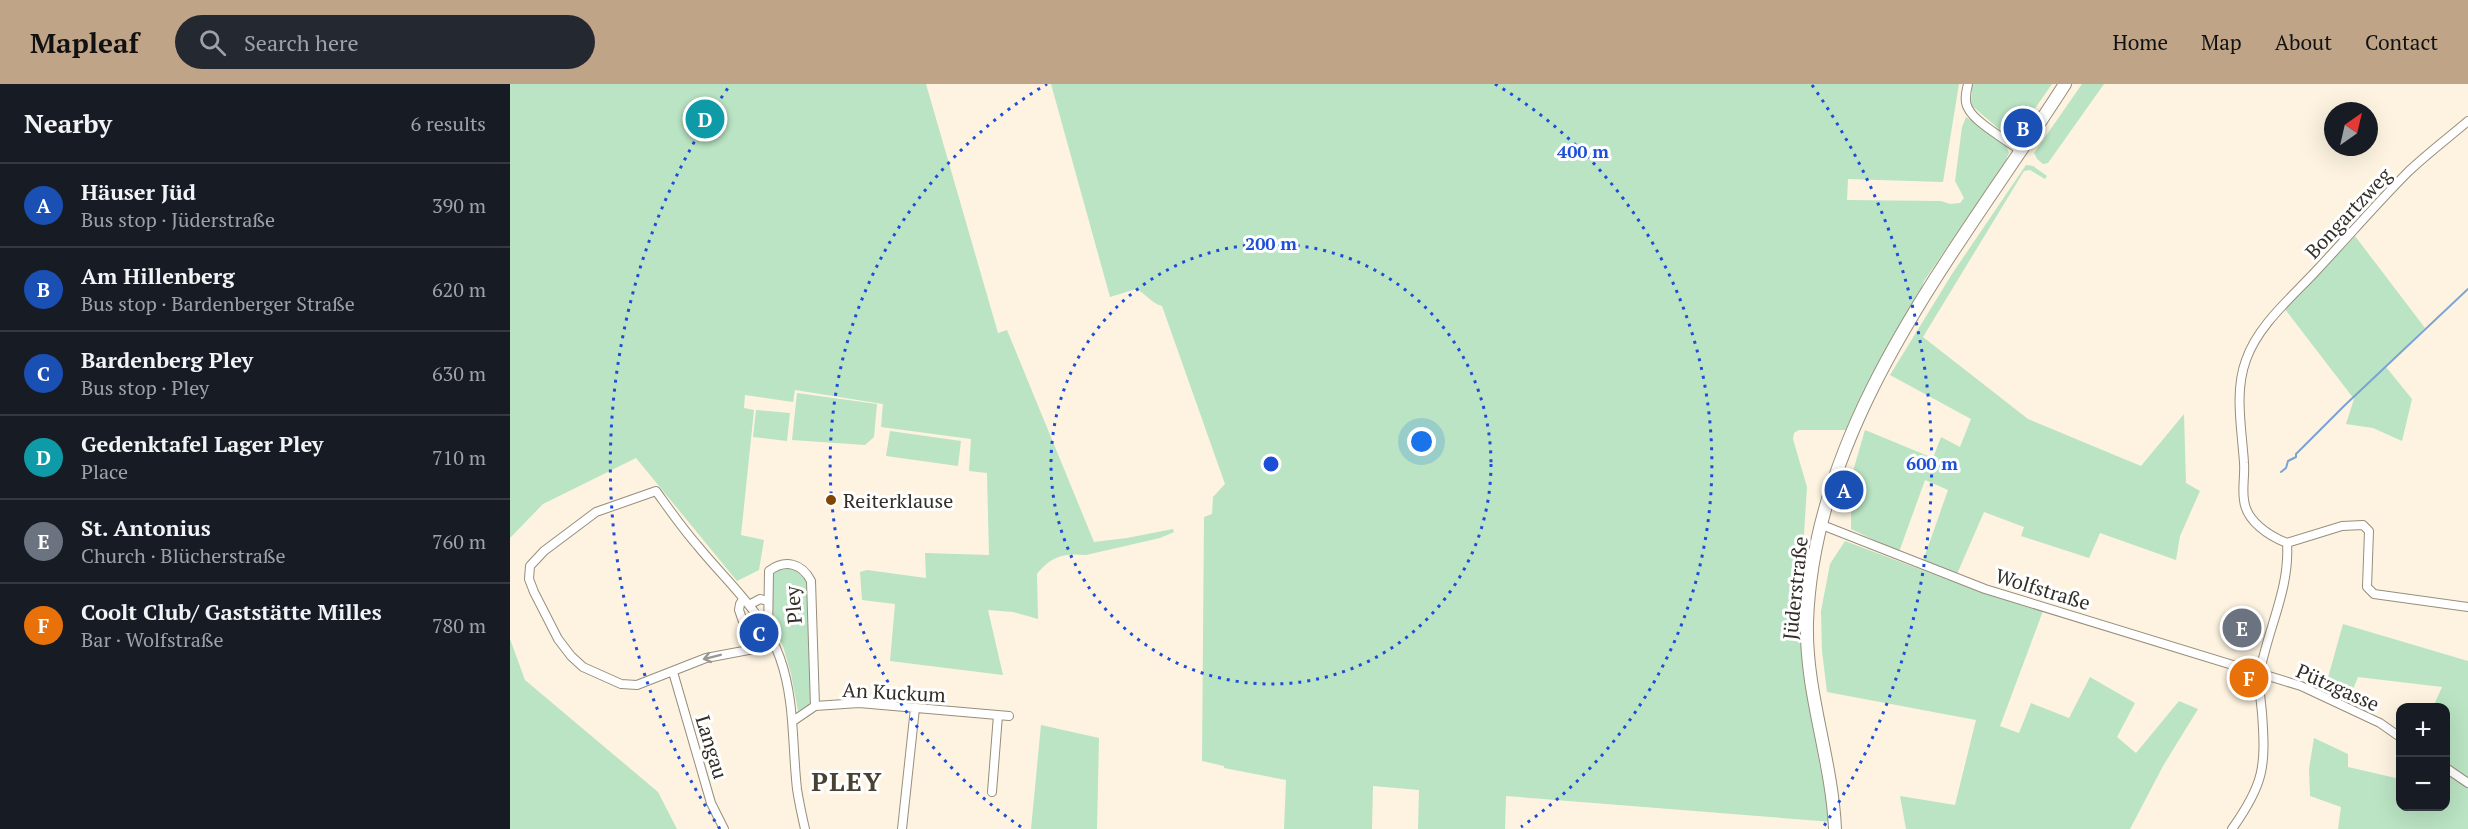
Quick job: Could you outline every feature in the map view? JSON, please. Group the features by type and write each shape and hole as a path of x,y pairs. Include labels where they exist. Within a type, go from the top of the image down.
{"main road":[{"name":"Jüderstraße","path":"1835,826 1808,653 1810,592 1822,525 1852,431 1883,367 1912,316 2065,84"}],"street":[{"path":"1968,84 1965,94 1967,107 1974,116 2021,151"},
{"name":"Bongartzweg","path":"2287,543 2274,538 2257,524 2248,512 2244,501 2245,477 2239,405 2240,382 2245,361 2259,335 2410,170 2468,121"},
{"name":"Pley","path":"672,672 637,685 621,684 583,667 558,639 534,592 528,573 530,566 544,551 596,512 656,490 695,544 746,602 773,642 786,677 793,721 797,789 805,829"},
{"name":"Wolfstraße","path":"1822,525 1985,589 2259,674"},
{"path":"2232,829 2253,797 2262,774 2265,745 2259,674 2286,575 2287,543 2342,526 2363,525 2369,531 2367,587 2370,591 2374,594 2468,608"},
{"name":"Pley","path":"768,633 769,572 780,564 800,567 811,582 815,706"},
{"name":"Pley","path":"746,602 760,599 768,601"},
{"path":"746,602 740,604 739,610 753,650"},
{"path":"672,672 706,658 753,650 773,642"},
{"name":"Langau","path":"672,672 711,803 724,829"},
{"name":"Pützgasse","path":"2259,674 2313,690 2380,723 2396,734"},
{"name":"An Kuckum","path":"793,721 815,706 859,703 1009,716"},
{"path":"902,829 915,708"},
{"path":"992,792 998,715"},
{"path":"2450,771 2468,783"}],"green space":[{"path":"510,84 926,84 998,333 1007,330 1094,542 1173,529 1174,532 1160,538 1086,555 1065,555 1047,563 1037,574 1038,619 1013,612 988,610 1003,675 890,661 895,604 862,600 860,572 867,570 926,578 925,553 989,555 987,473 969,471 971,439 881,427 883,404 795,390 793,402 745,395 744,408 754,410 741,535 764,540 759,570 737,581 636,458 543,504 510,538"},
{"path":"1051,84 1959,84 1943,182 1848,179 1847,200 1960,203 1964,198 1955,181 1962,127 1966,117 2005,143 2009,153 2005,162 1924,281 1914,310 1893,352 1847,430 1799,430 1794,433 1793,439 1807,487 1802,566 1803,654 1820,767 1833,822 1506,796 1505,829 1418,829 1419,790 1373,786 1372,829 1284,829 1286,780 1224,768 1224,766 1202,761 1204,517 1212,514 1213,497 1225,484 1162,306 1136,289 1110,297"},
{"path":"1972,84 2052,84 2015,137 2006,135 1971,105"},
{"path":"2082,84 2104,84 2048,163 2043,164 2034,153"},
{"path":"2026,165 2033,166 2047,176 2045,179 2030,170 2024,171 1923,337 2028,419 2141,466 2184,414 2186,483 2200,491 2180,536 2176,560 2100,533 2089,558 2021,536 2024,527 1984,512 1957,574 1923,561 1948,490 1925,480 1899,552 1851,529 1851,478 1865,430 1933,458 1941,437 1960,447 1971,419 1890,375 1952,274"},
{"path":"2355,236 2425,328 2386,367 2412,399 2402,441 2373,428 2346,424 2354,399 2284,308"},
{"path":"797,393 877,404 874,437 865,445 792,440"},
{"path":"756,410 790,413 787,441 753,437"},
{"path":"890,431 961,441 958,466 886,456"},
{"path":"1845,541 1954,582 2043,611 2000,726 2019,733 2031,703 2069,718 2090,677 2135,703 2117,737 2136,753 2179,701 2198,709 2163,766 2130,829 1906,829 1900,796 1955,805 1976,720 1827,692 1822,651 1821,611 1830,564"},
{"path":"790,566 805,576 807,584 811,704 798,711 783,646 773,628 771,577 776,571"},
{"path":"2343,624 2468,661 2468,829 2338,829 2341,807 2310,796 2309,769 2314,738 2348,754 2348,767 2396,778 2396,811 2450,811 2450,703 2435,703 2442,687 2358,677 2347,704 2324,692"},
{"path":"510,639 525,680 658,792 677,829 510,829"},
{"path":"1041,725 1099,738 1097,829 1031,829"}],"waterway":[{"path":"2281,472 2286,468 2288,461 2296,457 2296,454 2344,406 2468,289"}],"place":[{"name":"Gedenktafel Lager Pley","path":"705,119"},
{"name":"Am Hillenberg","path":"2023,128"},
{"name":"Häuser Jüd","path":"1844,490"},
{"name":"Reiterklause","path":"831,500"},
{"name":"St. Antonius","path":"2242,628"},
{"name":"Bardenberg Pley","path":"759,633"},
{"name":"Coolt Club/ Gaststätte Milles","path":"2249,678"}],"district":[{"name":"PLEY","path":"847,781"}]}
